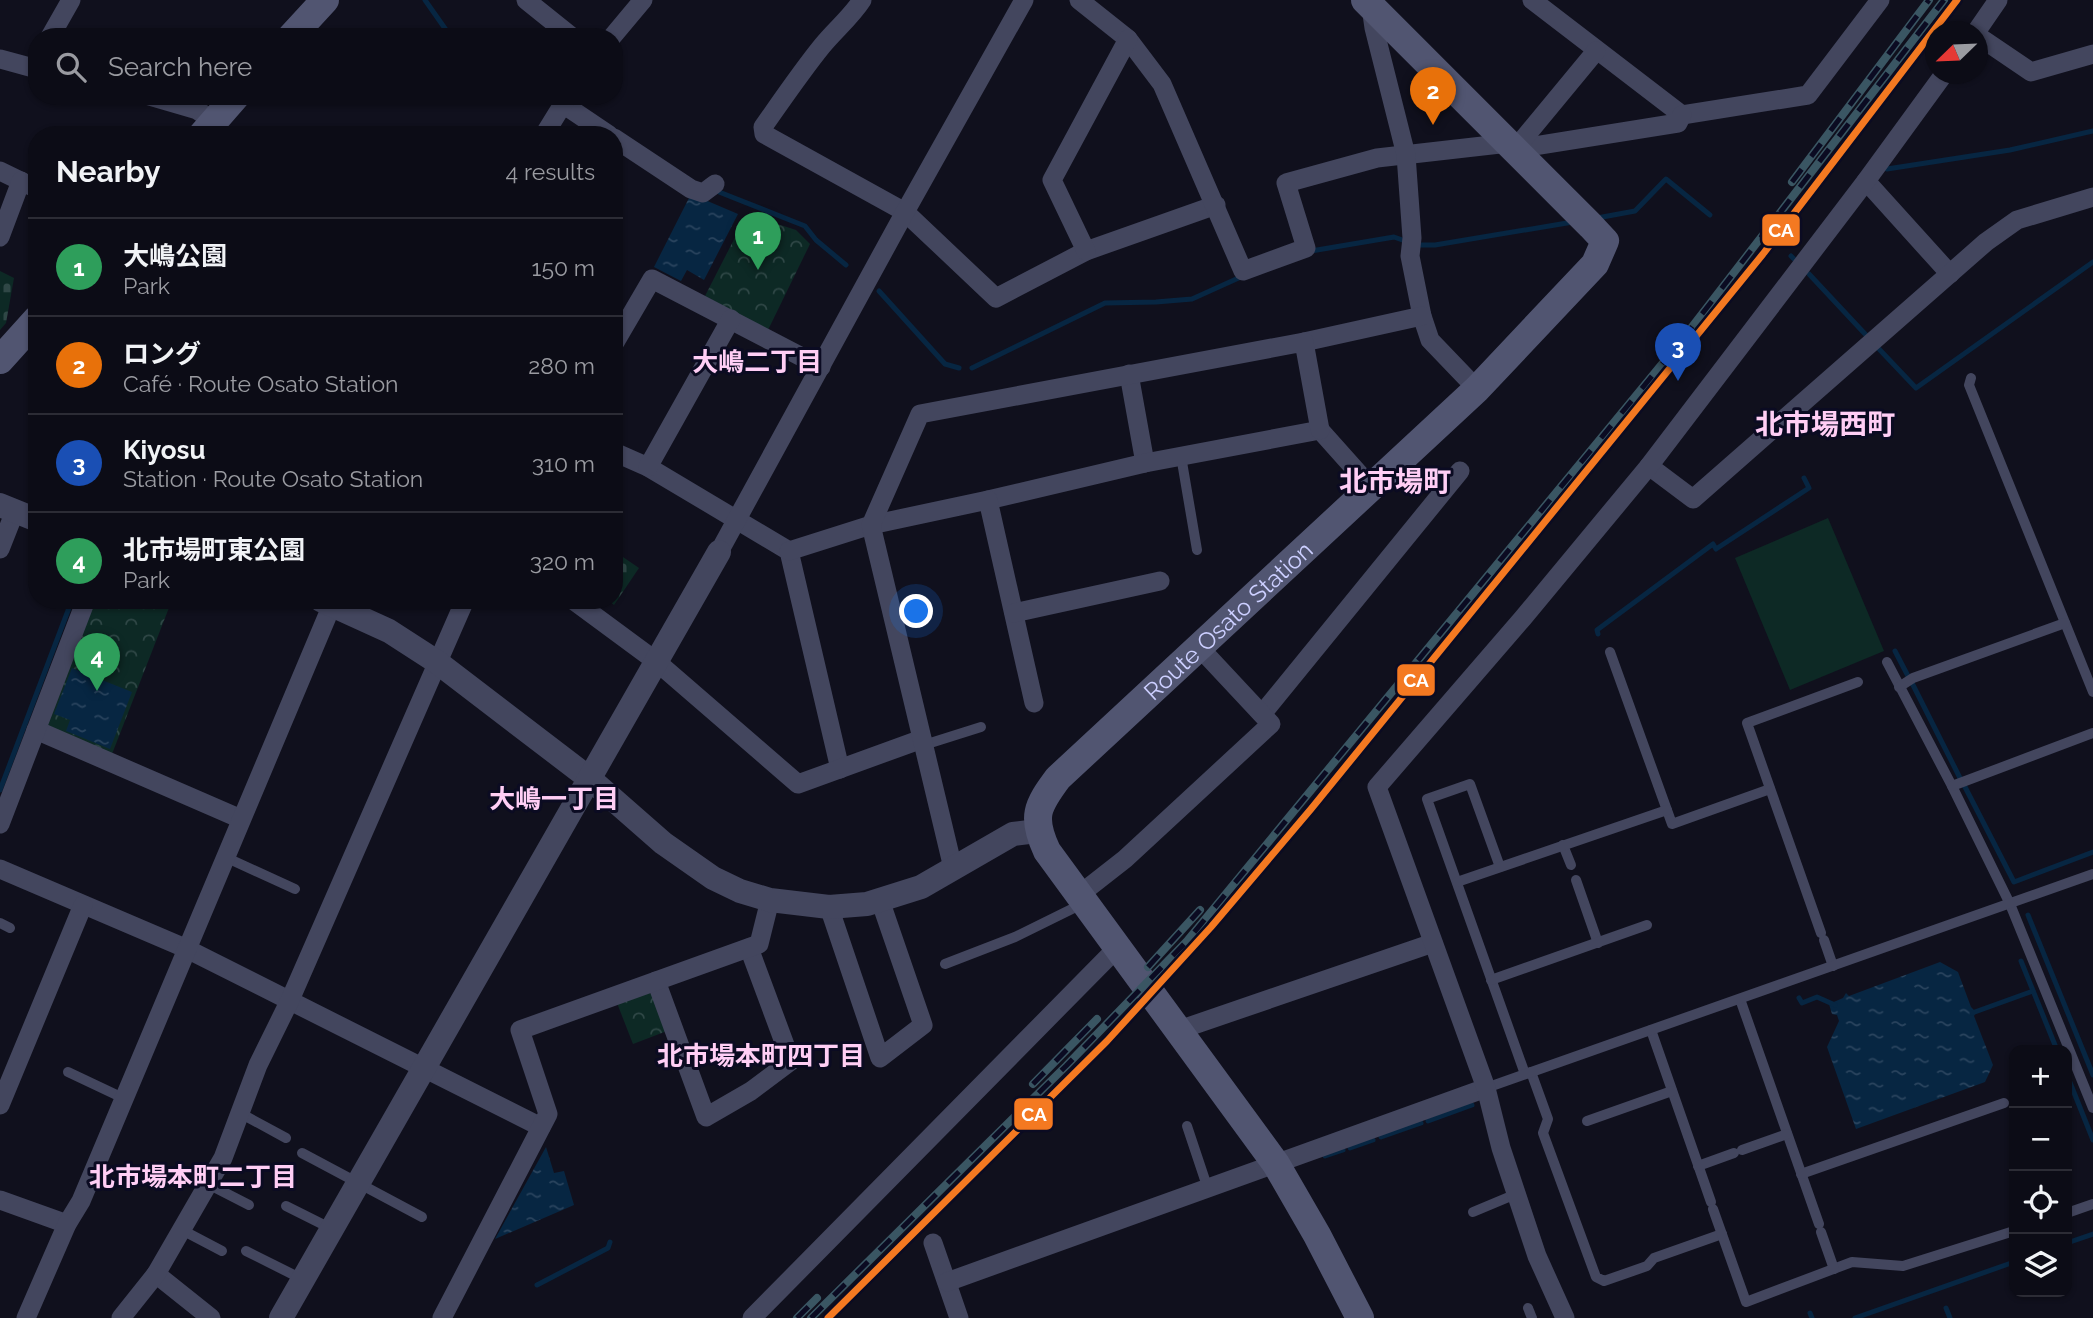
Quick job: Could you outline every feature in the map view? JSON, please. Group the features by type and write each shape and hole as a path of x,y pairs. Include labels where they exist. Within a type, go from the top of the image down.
{"main road":[{"path":"299,28 325,0"},
{"name":"Route Osato Station","path":"1038,831 1038,811 1044,796 1058,778 1477,389 1595,264 1605,241 1368,3"},
{"path":"210,126 228,105"},
{"path":"1,356 28,328"},
{"path":"1038,831 1047,851 1276,1164 1360,1318"}],"street":[{"path":"55,28 71,0"},
{"path":"527,0 561,28"},
{"path":"620,28 643,0"},
{"path":"862,0 791,87 763,127 764,134 905,212 996,298 1086,251 1216,205"},
{"path":"281,1318 738,519 1024,0"},
{"path":"1079,0 1128,39 1162,84 1243,271 1306,248 1286,183 1377,158 1512,146 1678,123 1682,116"},
{"path":"1532,0 1682,116 1808,95 1880,0"},
{"path":"1985,21 1998,0"},
{"path":"1368,3 1406,155 1411,246 1422,316 1430,340 1477,389"},
{"path":"1086,251 1052,180 1128,39"},
{"path":"1988,42 2031,72 2093,54"},
{"path":"1512,146 1596,51"},
{"path":"0,59 28,64"},
{"path":"1565,1318 1537,1256 1486,1088 1377,787 1524,618 1649,466 1937,84"},
{"path":"179,105 197,110 207,126"},
{"path":"549,126 562,105"},
{"path":"571,105 598,126"},
{"path":"623,144 691,189 703,193 712,187"},
{"path":"0,171 28,185"},
{"path":"1866,181 1950,274"},
{"path":"0,237 28,187"},
{"path":"1649,466 1693,499 1986,242 2017,220 2093,197"},
{"path":"623,329 652,279 821,367"},
{"path":"953,869 872,525 920,414 1304,342 1422,316"},
{"path":"648,467 731,319"},
{"path":"1304,342 1320,430 1370,486"},
{"path":"1129,374 1145,463"},
{"path":"789,551 872,525 1145,463 1320,430"},
{"path":"623,456 648,467 789,551 840,769"},
{"path":"1262,714 1460,471"},
{"path":"988,500 1034,703"},
{"path":"0,549 17,512"},
{"path":"1014,613 1160,581"},
{"path":"0,824 83,609"},
{"path":"26,1318 67,1224 81,1201 326,609"},
{"path":"345,609 389,631 437,662 590,779 663,843 713,878 740,891 770,900 829,907 880,900 921,887 1013,834 1038,831"},
{"path":"121,1318 156,1274 223,1158 258,1065 461,609"},
{"path":"585,609 657,662 798,784 923,742"},
{"path":"1082,899 1271,724 1199,647"},
{"path":"36,730 241,819"},
{"path":"0,869 186,948 541,1128"},
{"path":"445,1316 548,1114 520,1030 760,944 770,900"},
{"path":"829,907 880,1058 923,1025 880,900"},
{"path":"0,1105 83,905"},
{"path":"1179,1030 1433,943"},
{"path":"656,981 706,1117 751,1091 791,1061 748,948"},
{"path":"752,1318 1117,948"},
{"path":"947,1282 1486,1088"},
{"path":"0,1200 67,1224"},
{"path":"933,1243 959,1318"},
{"path":"156,1274 212,1318"}],"lane":[{"path":"1971,378 1969,385 2093,692"},
{"path":"1181,456 1197,550"},
{"path":"1899,687 1913,678 2065,623"},
{"path":"1610,652 1672,824 1770,789"},
{"path":"1887,662 2010,904 2093,1108"},
{"path":"1833,966 1747,723 1858,682"},
{"path":"923,742 981,727"},
{"path":"1952,786 2093,733"},
{"path":"1500,867 1470,784 1427,799 1492,980 1548,1119 1543,1133 1596,1277 1604,1281 1647,1266 1654,1258 1722,1234"},
{"path":"1457,882 1667,810"},
{"path":"1563,845 1571,865"},
{"path":"224,857 295,889"},
{"path":"1486,1088 2093,874"},
{"path":"1576,880 1598,943"},
{"path":"945,964 1015,937 1082,899"},
{"path":"1492,980 1647,925"},
{"path":"1740,999 1834,1269"},
{"path":"1651,1030 1746,1302 1852,1262 1903,1266 2009,1233"},
{"path":"68,1072 123,1098"},
{"path":"1587,1121 1672,1091"},
{"path":"1801,1174 2004,1103"},
{"path":"240,1113 286,1138"},
{"path":"1186,1126 1208,1189"},
{"path":"1698,1166 1787,1134"},
{"path":"302,1153 422,1217"},
{"path":"208,1184 249,1205"},
{"path":"1473,1212 1516,1194"},
{"path":"2072,1211 2093,1204"},
{"path":"286,1206 332,1229"},
{"path":"182,1230 222,1251"},
{"path":"246,1251 303,1280"}],"green space":[{"path":"747,214 796,230 810,244 768,330 705,296"},
{"path":"0,271 14,278 6,323 0,330"},
{"path":"1828,518 1884,651 1790,690 1735,558"},
{"path":"623,557 639,568 623,592"},
{"path":"90,609 168,609 112,754 49,729 46,721"},
{"path":"647,992 654,995 667,1031 633,1044 617,1003"}],"water":[{"path":"691,194 738,214 704,280 687,270 681,281 654,267"},
{"path":"72,668 132,692 110,749 66,731 70,720 54,714"},
{"path":"1940,962 1958,972 1971,1007 1976,1012 1974,1016 1993,1065 1985,1082 1856,1129 1827,1047 1839,1021 1837,1015 1832,1014 1829,1004 1843,998 1846,993 1849,996"},
{"path":"546,1147 554,1173 564,1171 574,1205 495,1239"}],"waterway":[{"path":"425,0 445,28"},
{"path":"1887,169 2010,150 2093,131"},
{"path":"1597,218 1635,211 1666,179 1710,215"},
{"path":"714,190 805,226 816,240 846,265"},
{"path":"1417,245 1435,245 1573,222"},
{"path":"1311,251 1394,237 1408,242"},
{"path":"1791,256 1796,261"},
{"path":"1879,349 1916,388 2093,262"},
{"path":"1809,274 1866,335"},
{"path":"972,368 1105,303 1192,299 1243,276"},
{"path":"879,291 945,364 959,368"},
{"path":"1598,634 1597,630 1713,544 1716,549 1809,488 1804,478"},
{"path":"0,790 69,609"},
{"path":"1895,651 1908,676"},
{"path":"1912,683 1960,778"},
{"path":"1964,785 2014,882 2093,852"},
{"path":"2028,915 2093,1075"},
{"path":"2021,961 2055,1045"},
{"path":"1972,1013 2033,991"},
{"path":"1799,998 1802,1003 1817,997 1835,1005"},
{"path":"2072,1088 2093,1140"},
{"path":"1428,1121 1472,1105"},
{"path":"1381,1137 1421,1123"},
{"path":"1350,1148 1373,1140"},
{"path":"1325,1156 1343,1150"},
{"path":"2072,1241 2093,1234"},
{"path":"537,1285 608,1248 610,1242"},
{"path":"1855,1318 2009,1264"},
{"path":"1946,1308 1950,1318"},
{"path":"1810,1313 1812,1318"}],"railway":[{"path":"1792,182 1929,0"},
{"path":"811,1318 1066,1066 1187,941 1685,336 1944,0"},
{"path":"1148,967 1200,910"},
{"path":"1033,1084 1097,1019"},
{"path":"797,1318 817,1298"}],"transit line":[{"name":"CA","path":"828,1318 1107,1041 1211,927 1311,809 1763,254 1957,0"}],"place":[{"name":"ロング","path":"1433,125"},
{"name":"大嶋公園","path":"758,270"},
{"name":"Kiyosu","path":"1678,381"},
{"name":"北市場町東公園","path":"97,691"}],"district":[{"name":"大嶋二丁目","path":"757,362"},
{"name":"北市場西町","path":"1825,424"},
{"name":"北市場町","path":"1395,481"},
{"name":"大嶋一丁目","path":"554,799"},
{"name":"北市場本町四丁目","path":"761,1056"},
{"name":"北市場本町二丁目","path":"193,1177"}]}
